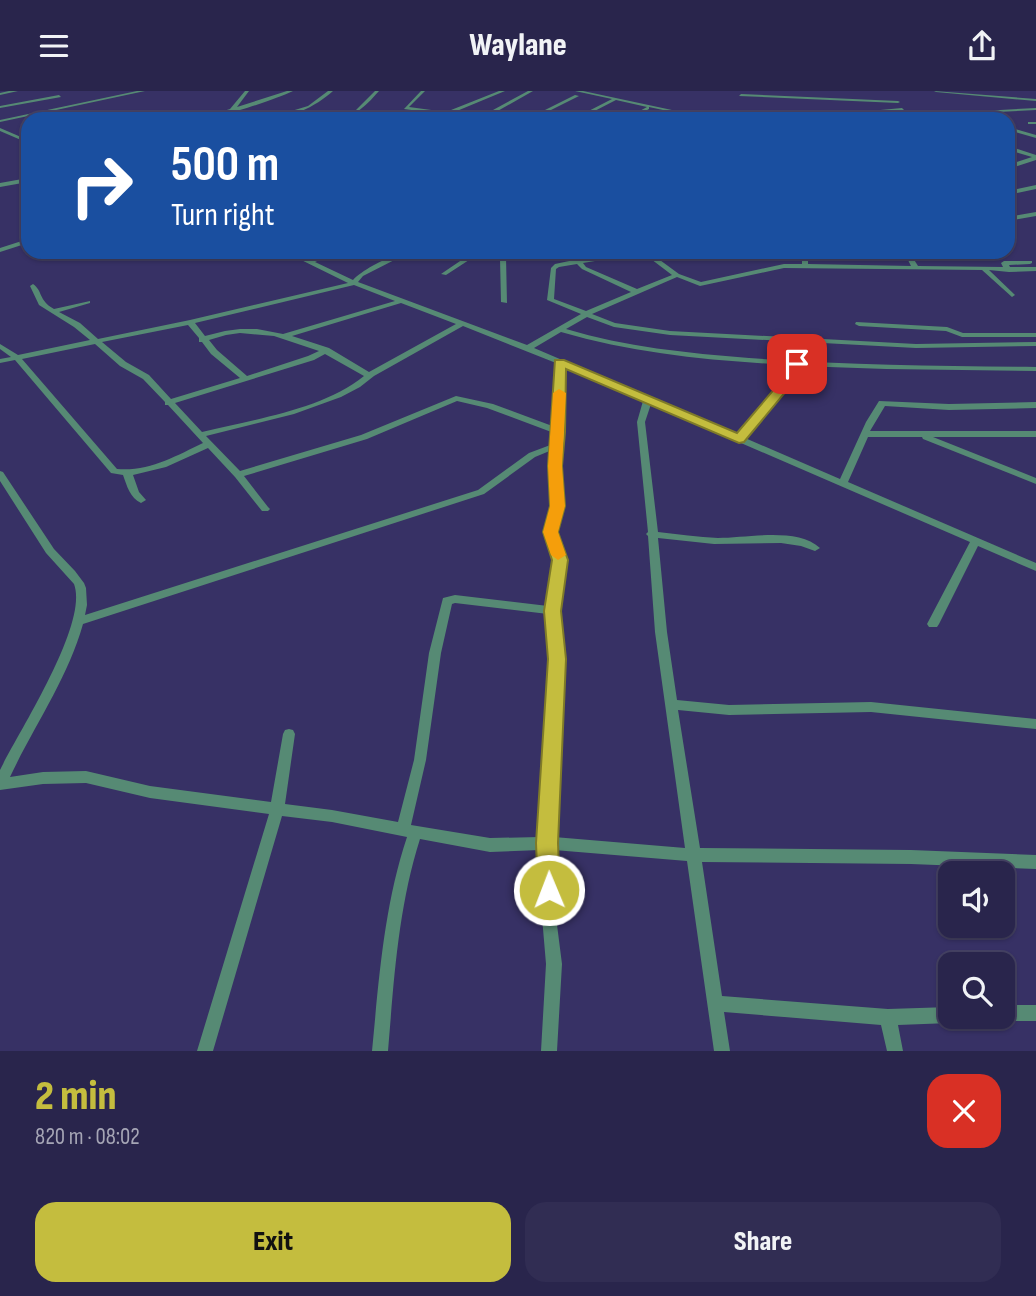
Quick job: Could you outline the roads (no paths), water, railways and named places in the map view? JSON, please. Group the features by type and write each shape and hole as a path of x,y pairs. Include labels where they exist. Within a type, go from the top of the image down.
{"street":[{"path":"0,94 16,91"},
{"path":"43,112 143,91"},
{"path":"232,110 247,91"},
{"path":"225,112 290,91"},
{"path":"292,112 310,107 331,91"},
{"path":"355,112 377,91"},
{"path":"423,91 406,108 439,112"},
{"path":"450,112 503,91"},
{"path":"492,112 531,91"},
{"path":"605,98 618,91"},
{"path":"898,91 898,102 907,112"},
{"path":"936,91 1036,100"},
{"path":"1018,91 1023,99"},
{"path":"542,112 577,94 670,112"},
{"path":"741,95 777,94 898,102"},
{"path":"777,94 774,106 781,112"},
{"path":"0,107 59,96"},
{"path":"589,112 614,100"},
{"path":"640,112 647,108"},
{"path":"863,112 902,109"},
{"path":"991,112 1036,109"},
{"path":"0,121 21,117"},
{"path":"0,129 21,139"},
{"path":"1015,130 1036,137"},
{"path":"1015,150 1036,158"},
{"path":"1015,165 1036,158"},
{"path":"0,185 21,181"},
{"path":"1015,192 1036,187"},
{"path":"1015,218 1036,215"},
{"path":"0,250 21,243"},
{"path":"303,259 354,283 528,348 1036,567"},
{"path":"310,262 317,259"},
{"path":"0,361 190,322 354,283 361,275 393,259"},
{"path":"444,274 466,259"},
{"path":"504,259 505,302"},
{"path":"575,259 590,271 638,292"},
{"path":"597,259 554,267 550,300 584,315 643,331 916,346 1036,344"},
{"path":"653,259 677,275 695,283 705,284 775,267 888,268 914,265 1009,270 1036,264"},
{"path":"805,259 805,266"},
{"path":"884,259 888,268"},
{"path":"911,259 914,265"},
{"path":"987,270 1012,295"},
{"path":"528,348 584,315 677,275"},
{"path":"33,286 41,304 77,325 123,364 146,377 238,475 265,509"},
{"path":"282,337 401,301"},
{"path":"53,311 88,302"},
{"path":"190,322 202,340 244,377"},
{"path":"200,435 335,398 461,324"},
{"path":"859,324 947,329 962,335 1036,335"},
{"path":"562,330 622,347 797,364 860,368 1036,369"},
{"path":"202,340 240,331 282,337 327,350 369,376"},
{"path":"0,346 15,356 114,471 127,472 168,463 209,444"},
{"path":"168,403 311,358 327,350"},
{"path":"549,1051 554,964 549,917 547,843 557,659 553,611 560,560 551,538 558,506 555,466 559,432 560,362"},
{"path":"739,439 787,382 797,364"},
{"path":"238,475 364,437 456,398 490,406 559,432"},
{"path":"648,400 641,422 660,632 722,1051"},
{"path":"843,483 882,403 949,407 1036,405"},
{"path":"865,434 1036,434"},
{"path":"920,434 1036,481"},
{"path":"79,621 481,492 532,455 556,446"},
{"path":"127,472 135,493 141,500"},
{"path":"0,474 51,552 78,582 83,599 79,621 55,678 0,784"},
{"path":"651,534 724,541 775,539 803,543 815,548"},
{"path":"933,624 976,540"},
{"path":"380,1051 394,912 405,859 435,653 447,601 455,599 553,611"},
{"path":"672,704 729,710 871,706 1036,724"},
{"path":"205,1051 276,810 289,734"},
{"path":"0,784 43,778 86,777 150,792 409,830 490,845 547,843 693,855 911,857 1036,862"},
{"path":"715,1003 888,1017 938,1015"},
{"path":"1015,1013 1036,1013"},
{"path":"888,1017 895,1051"}]}
